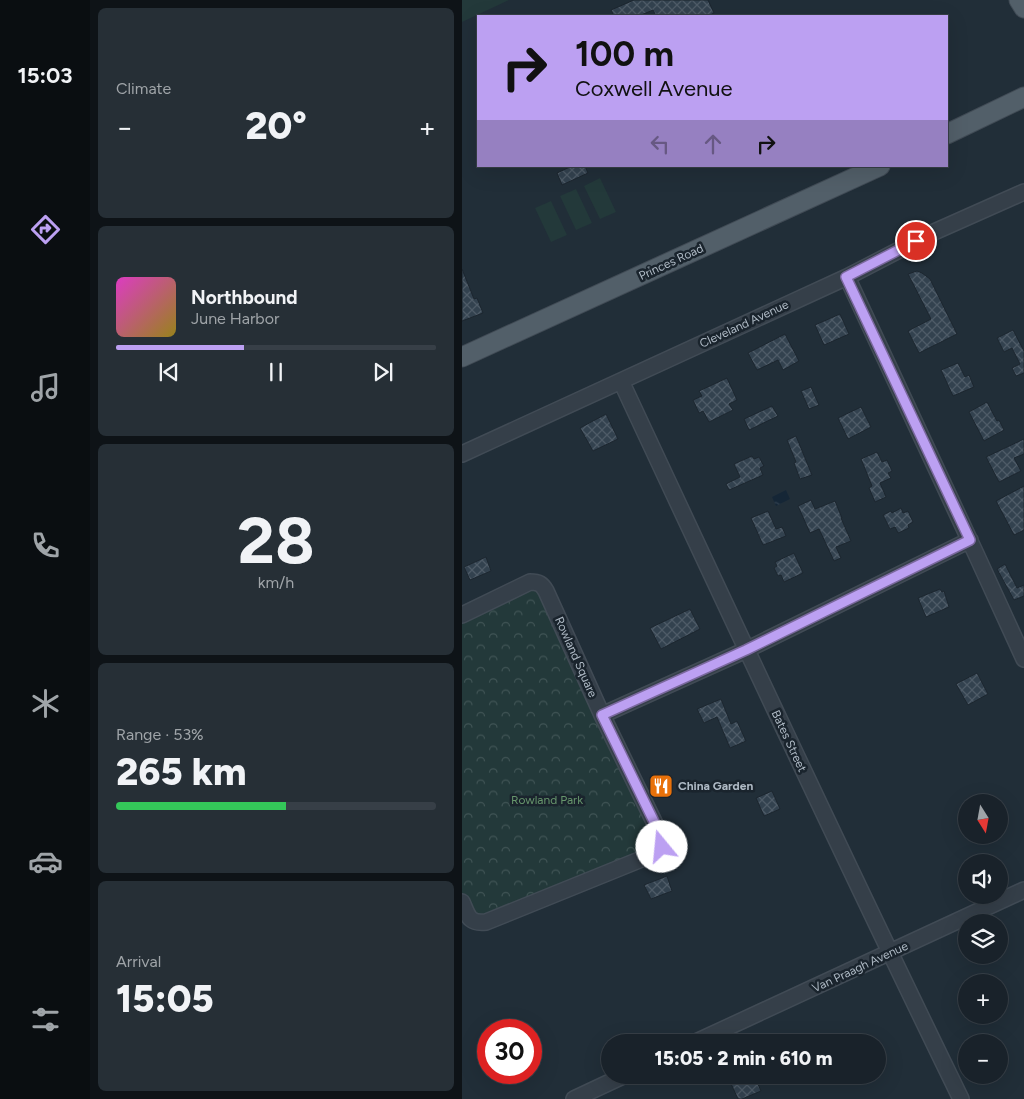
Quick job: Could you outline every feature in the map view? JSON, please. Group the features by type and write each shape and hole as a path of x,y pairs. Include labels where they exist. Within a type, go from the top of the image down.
{"main road":[{"path":"1020,0 1024,8"},
{"path":"948,134 1024,97"},
{"name":"Princes Road","path":"462,357 878,167"}],"street":[{"name":"Cleveland Avenue","path":"462,454 846,277 934,232 1024,192"},
{"path":"846,277 1024,659"},
{"name":"Bates Street","path":"622,381 746,650 961,1099"},
{"path":"602,715 746,650 970,540"},
{"name":"Rowland Square","path":"462,615 530,582 542,584 602,715 661,836 662,847 660,851 654,854 486,922 472,921 462,902"},
{"name":"Van Praagh Avenue","path":"713,1034 1024,890"},
{"path":"574,1099 606,1084"}],"green space":[{"path":"462,0 509,0 462,22"},
{"path":"600,178 616,212 600,219 584,186"},
{"path":"576,189 592,223 576,230 560,196"},
{"path":"551,201 567,235 551,242 535,208"},
{"name":"Rowland Park","path":"538,580 664,846 472,926 462,903 462,616"}],"water":[{"path":"786,490 790,499 776,506 772,497"}],"building":[{"path":"634,0 708,0 714,13 710,15 656,15 653,10 641,15 614,15 611,10"},
{"path":"570,167 585,167 588,173 562,185 557,173"},
{"path":"462,269 474,299 477,298 483,313 462,321"},
{"path":"917,271 930,279 957,334 919,353 908,331 931,319 908,274"},
{"path":"840,314 849,334 824,345 815,325"},
{"path":"1013,330 1024,351 1024,373 1016,376 1012,368 1020,364 1012,348 1004,352 997,338"},
{"path":"785,334 799,361 783,370 778,360 757,370 748,353"},
{"path":"958,363 965,377 969,375 974,387 953,396 941,370"},
{"path":"727,378 737,400 729,404 733,410 709,422 703,411 699,413 693,400 702,396 699,391"},
{"path":"811,387 819,405 809,409 801,391"},
{"path":"987,402 1004,430 984,441 969,412"},
{"path":"772,406 778,416 749,430 744,419"},
{"path":"861,407 871,427 848,439 838,418"},
{"path":"606,414 618,439 593,451 580,428"},
{"path":"796,436 812,475 800,479 794,463 796,462 787,440"},
{"path":"1024,439 1024,454 1014,458 1021,471 999,482 986,457"},
{"path":"877,452 882,462 887,460 892,471 888,473 891,478 880,483 886,497 875,502 869,488 872,486 861,459"},
{"path":"752,456 754,459 759,457 764,466 760,468 763,475 729,490 726,484 740,477 734,464"},
{"path":"1024,486 1024,530 1014,535 996,501"},
{"path":"811,500 815,509 835,501 851,541 836,547 841,558 834,561 819,529 810,533 798,506"},
{"path":"901,508 903,513 908,511 913,522 908,525 909,528 898,533 895,527 890,529 883,515"},
{"path":"768,511 776,529 782,527 786,536 763,545 751,518"},
{"path":"794,553 803,573 784,582 781,575 778,576 774,568 777,566 775,562"},
{"path":"486,557 491,571 470,580 464,567"},
{"path":"1005,564 1017,588 1024,585 1024,596 1014,600 997,569"},
{"path":"940,589 942,592 944,591 949,607 926,617 918,598"},
{"path":"690,609 700,629 661,649 650,628"},
{"path":"977,673 988,694 968,705 956,684"},
{"path":"721,699 731,724 737,721 746,741 730,748 717,717 704,723 697,709"},
{"path":"772,791 780,809 764,816 756,798"},
{"path":"667,876 672,891 651,899 644,885"},
{"path":"731,1084 758,1084 761,1091 738,1099"}],"place":[{"name":"China Garden","path":"661,786"}],"route":[{"path":"662,847 661,836 602,715 746,650 970,540 846,277 916,241"}]}
